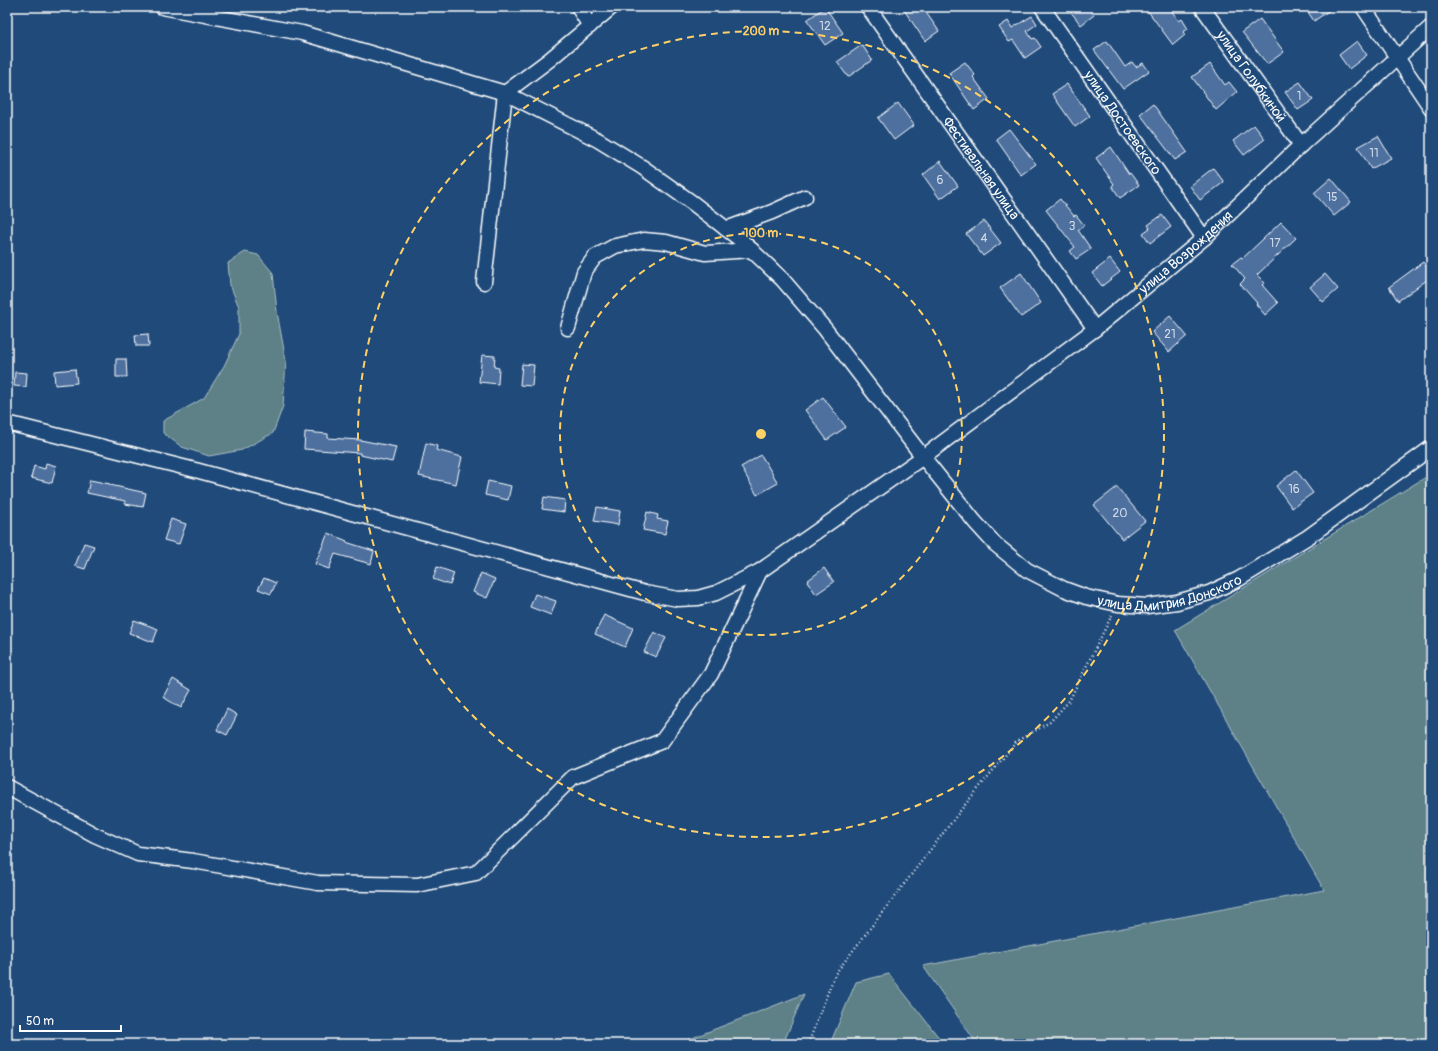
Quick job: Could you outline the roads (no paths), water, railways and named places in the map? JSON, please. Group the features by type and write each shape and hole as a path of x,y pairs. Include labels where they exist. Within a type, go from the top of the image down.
{"street":[{"name":"улица Дмитрия Донского","path":"162,7 302,33 505,93 598,140 655,176 694,204 752,250 782,279 825,329 923,457 975,522 995,544 1027,570 1064,589 1086,597 1118,604 1147,606 1177,602 1209,593 1239,579 1308,537 1431,448"},
{"path":"578,7 590,26"},
{"path":"484,282 505,93 549,60 612,7"},
{"name":"Фестивальная улица","path":"868,7 1096,329"},
{"name":"улица Достоевского","path":"1042,7 1204,238"},
{"name":"улица Голубкиной","path":"1202,7 1301,145"},
{"path":"1363,7 1431,108"},
{"name":"улица Возрождения","path":"7,423 199,471 645,593 678,599 698,598 760,571 923,457 1096,329 1204,238 1301,145 1397,56 1431,27"},
{"path":"726,229 772,212 805,197"},
{"path":"568,328 584,272 595,257 615,246 644,240 666,242 705,253 752,250"},
{"path":"7,787 95,835 138,854 193,861 318,883 417,885 476,873 573,777 662,741 711,674 760,571"}]}
